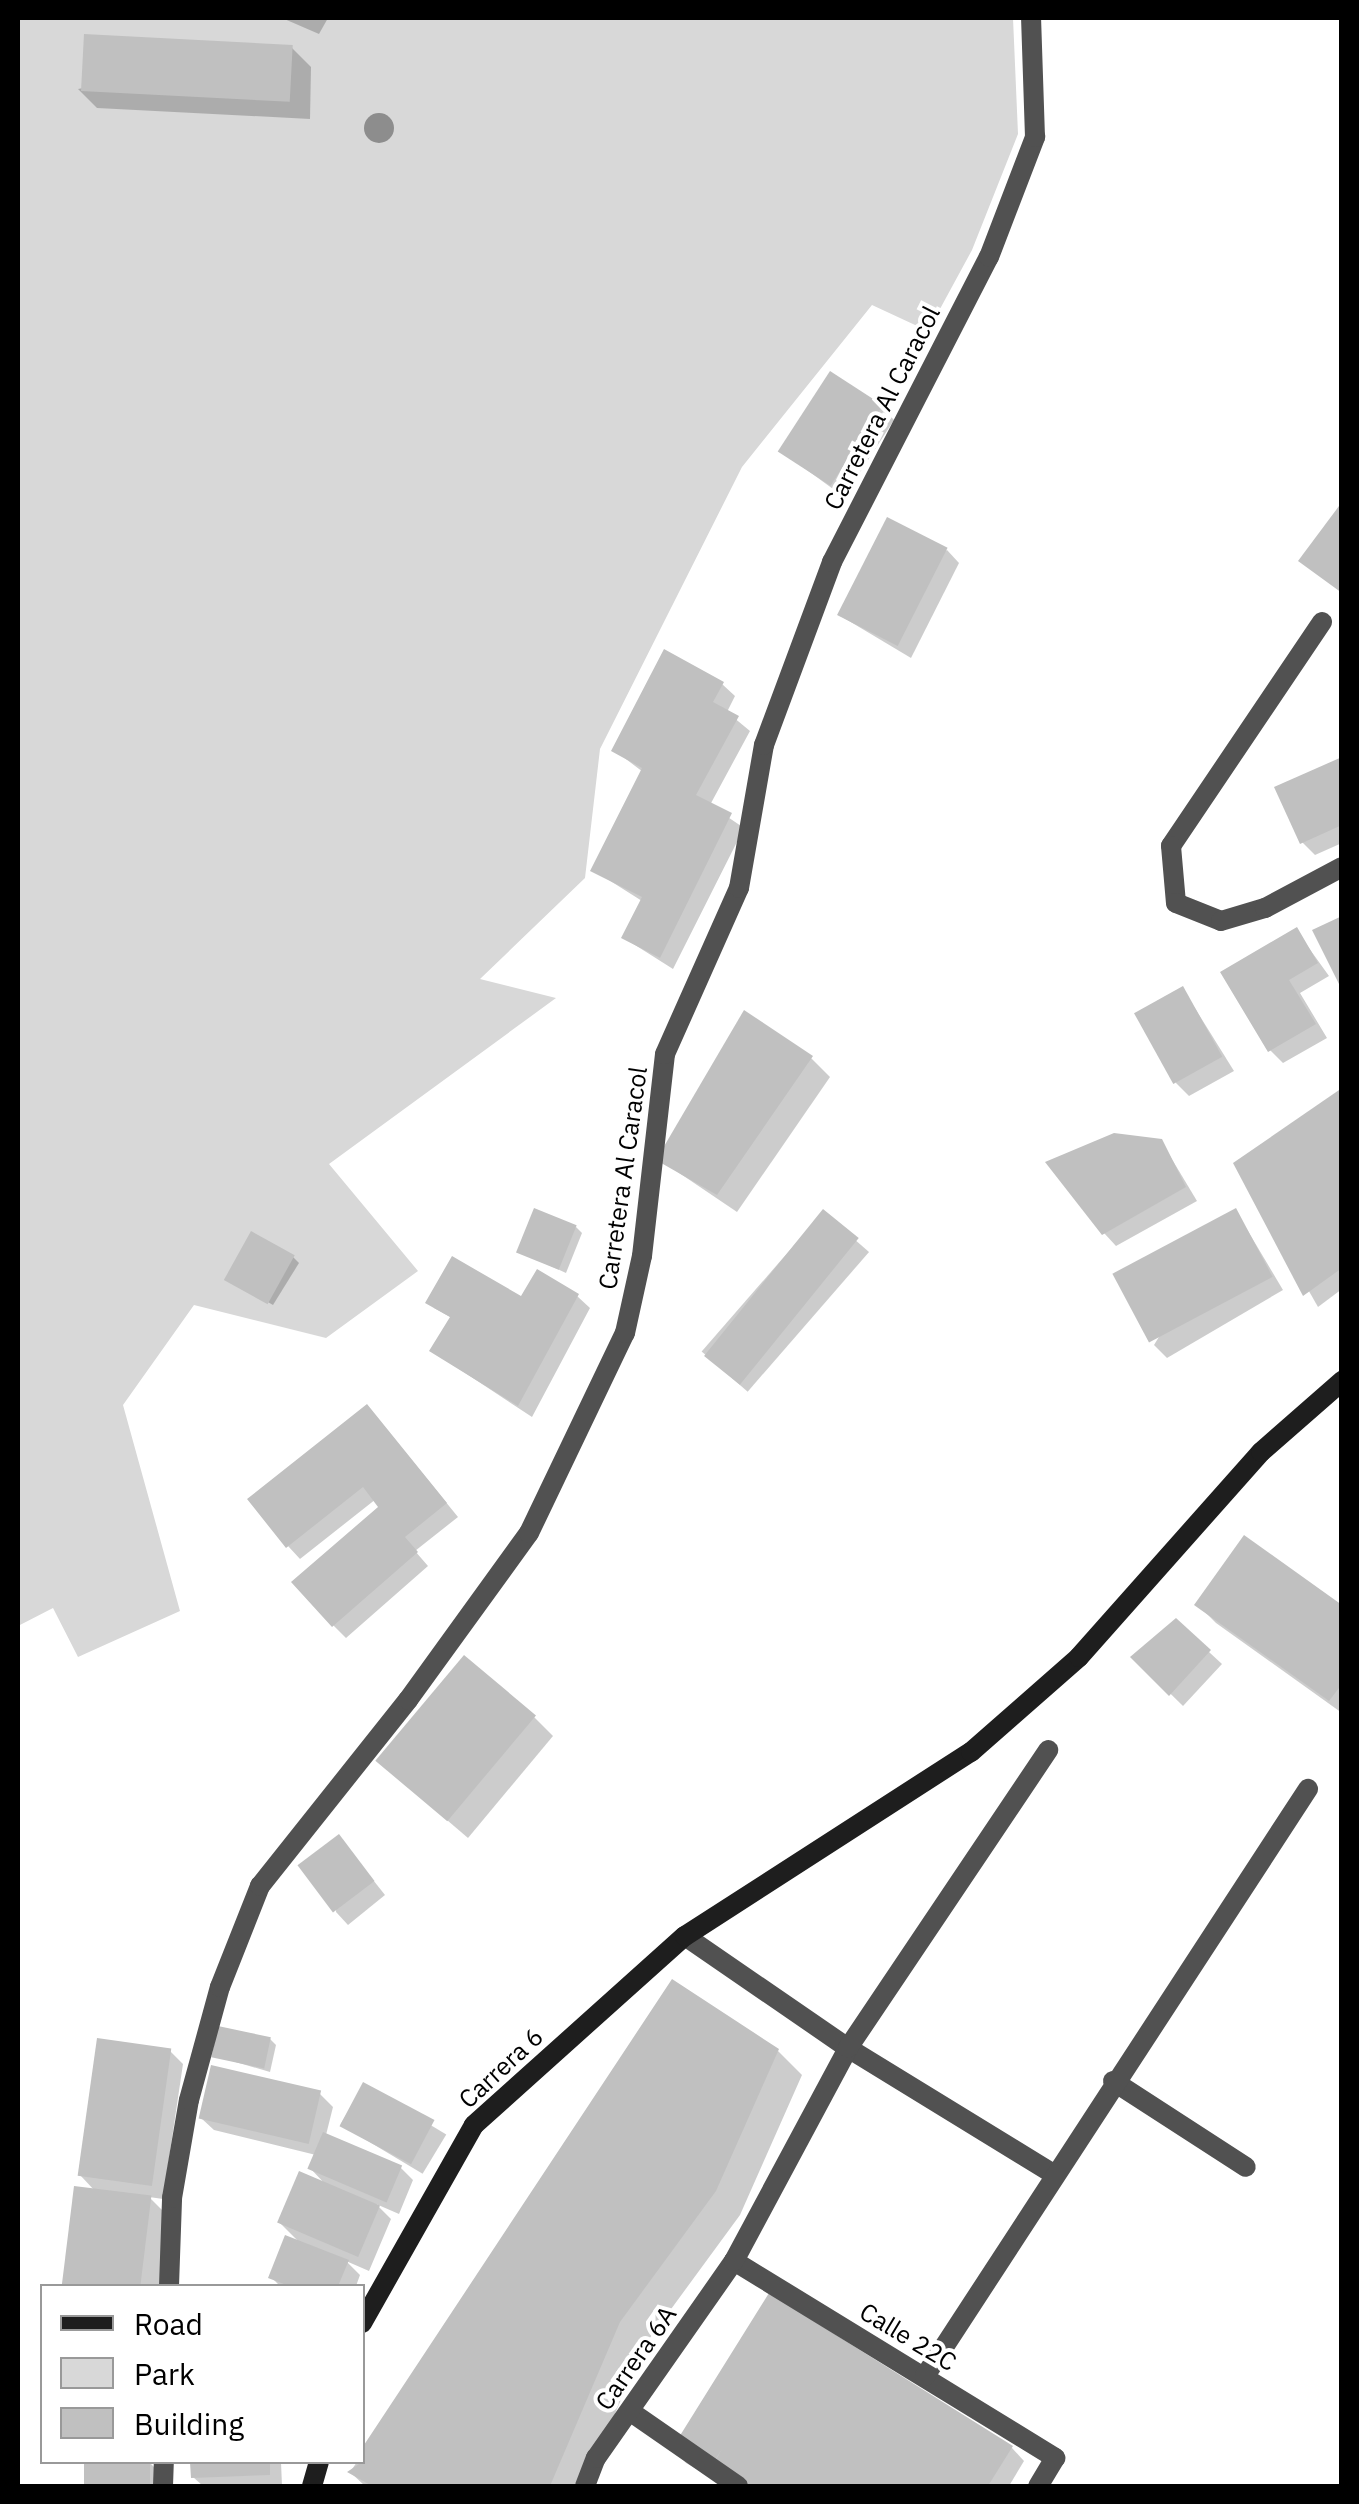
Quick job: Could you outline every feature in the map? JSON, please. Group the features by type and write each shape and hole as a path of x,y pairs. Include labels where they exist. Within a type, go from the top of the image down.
{"street":[{"name":"Carretera Al Caracol","path":"169,2284 172,2198 190,2100 220,1987 260,1886 408,1700 529,1533 625,1333 642,1256 664,1054 739,888 764,745 832,562 989,257 1035,137 1030,18"},
{"path":"1322,622 1171,846 1176,903 1221,921 1265,908 1342,867"},
{"name":"Carrera 6","path":"365,2318 474,2124 685,1936 971,1752 1078,1657 1262,1452 1342,1381"},
{"name":"Carrera 6A","path":"585,2486 596,2458 734,2261 848,2048 1048,1750"},
{"path":"925,2376 1113,2081 1308,1789"},
{"path":"685,1936 848,2048 1054,2174"},
{"path":"1113,2081 1246,2167"},
{"name":"Calle 22C","path":"734,2261 1056,2458 1038,2486"},
{"path":"631,2412 738,2486"}],"green space":[{"path":"18,18 1013,18 1018,134 972,250 928,331 872,305 742,467 600,749 585,878 480,979 556,998 329,1164 418,1271 326,1338 194,1305 123,1405 180,1611 78,1657 53,1608 18,1626"}],"building":[{"path":"84,34 293,45 290,102 81,91"},
{"path":"830,371 883,405 831,486 778,452"},
{"path":"1342,502 1342,593 1298,561"},
{"path":"887,517 948,548 898,646 837,615"},
{"path":"664,649 724,682 713,702 739,716 696,795 732,813 660,958 621,938 642,897 590,871 642,768 611,751"},
{"path":"1342,757 1342,825 1300,844 1274,787"},
{"path":"1342,916 1342,990 1312,930"},
{"path":"1297,927 1318,963 1289,980 1316,1024 1268,1052 1220,972"},
{"path":"1183,986 1222,1057 1173,1084 1134,1013"},
{"path":"744,1010 813,1056 717,1195 656,1160"},
{"path":"1342,1088 1342,1268 1303,1296 1233,1163"},
{"path":"1114,1133 1162,1139 1186,1187 1102,1235 1045,1162"},
{"path":"534,1208 577,1225 559,1270 516,1253"},
{"path":"1236,1208 1273,1277 1149,1343 1112,1274"},
{"path":"823,1209 859,1238 740,1385 704,1356"},
{"path":"251,1231 295,1255 268,1304 224,1280"},
{"path":"452,1256 521,1296 537,1269 579,1294 518,1406 429,1351 450,1317 425,1303"},
{"path":"367,1404 447,1503 405,1537 418,1552 332,1627 291,1582 378,1507 363,1487 286,1548 247,1499"},
{"path":"1244,1535 1342,1605 1342,1684 1329,1701 1194,1605"},
{"path":"1176,1618 1211,1650 1169,1696 1130,1657"},
{"path":"464,1655 536,1715 447,1821 375,1761"},
{"path":"339,1834 375,1881 333,1912 297,1865"},
{"path":"672,1979 779,2049 716,2191 620,2322 550,2486 372,2486 347,2472 365,2464 365,2443"},
{"path":"218,2026 271,2037 264,2069 211,2057"},
{"path":"97,2038 171,2048 152,2186 78,2176"},
{"path":"211,2065 321,2090 309,2144 199,2119"},
{"path":"363,2082 435,2120 411,2164 340,2126"},
{"path":"323,2132 402,2166 387,2202 307,2169"},
{"path":"299,2171 380,2205 358,2257 277,2223"},
{"path":"74,2186 151,2196 141,2284 62,2284"},
{"path":"285,2235 349,2260 339,2284 284,2284 268,2278"},
{"path":"769,2293 1013,2446 988,2486 733,2486 709,2472 722,2449 707,2473 671,2450"},
{"path":"84,2464 150,2464 150,2486 84,2486"},
{"path":"190,2464 270,2464 270,2475 191,2478"}]}
